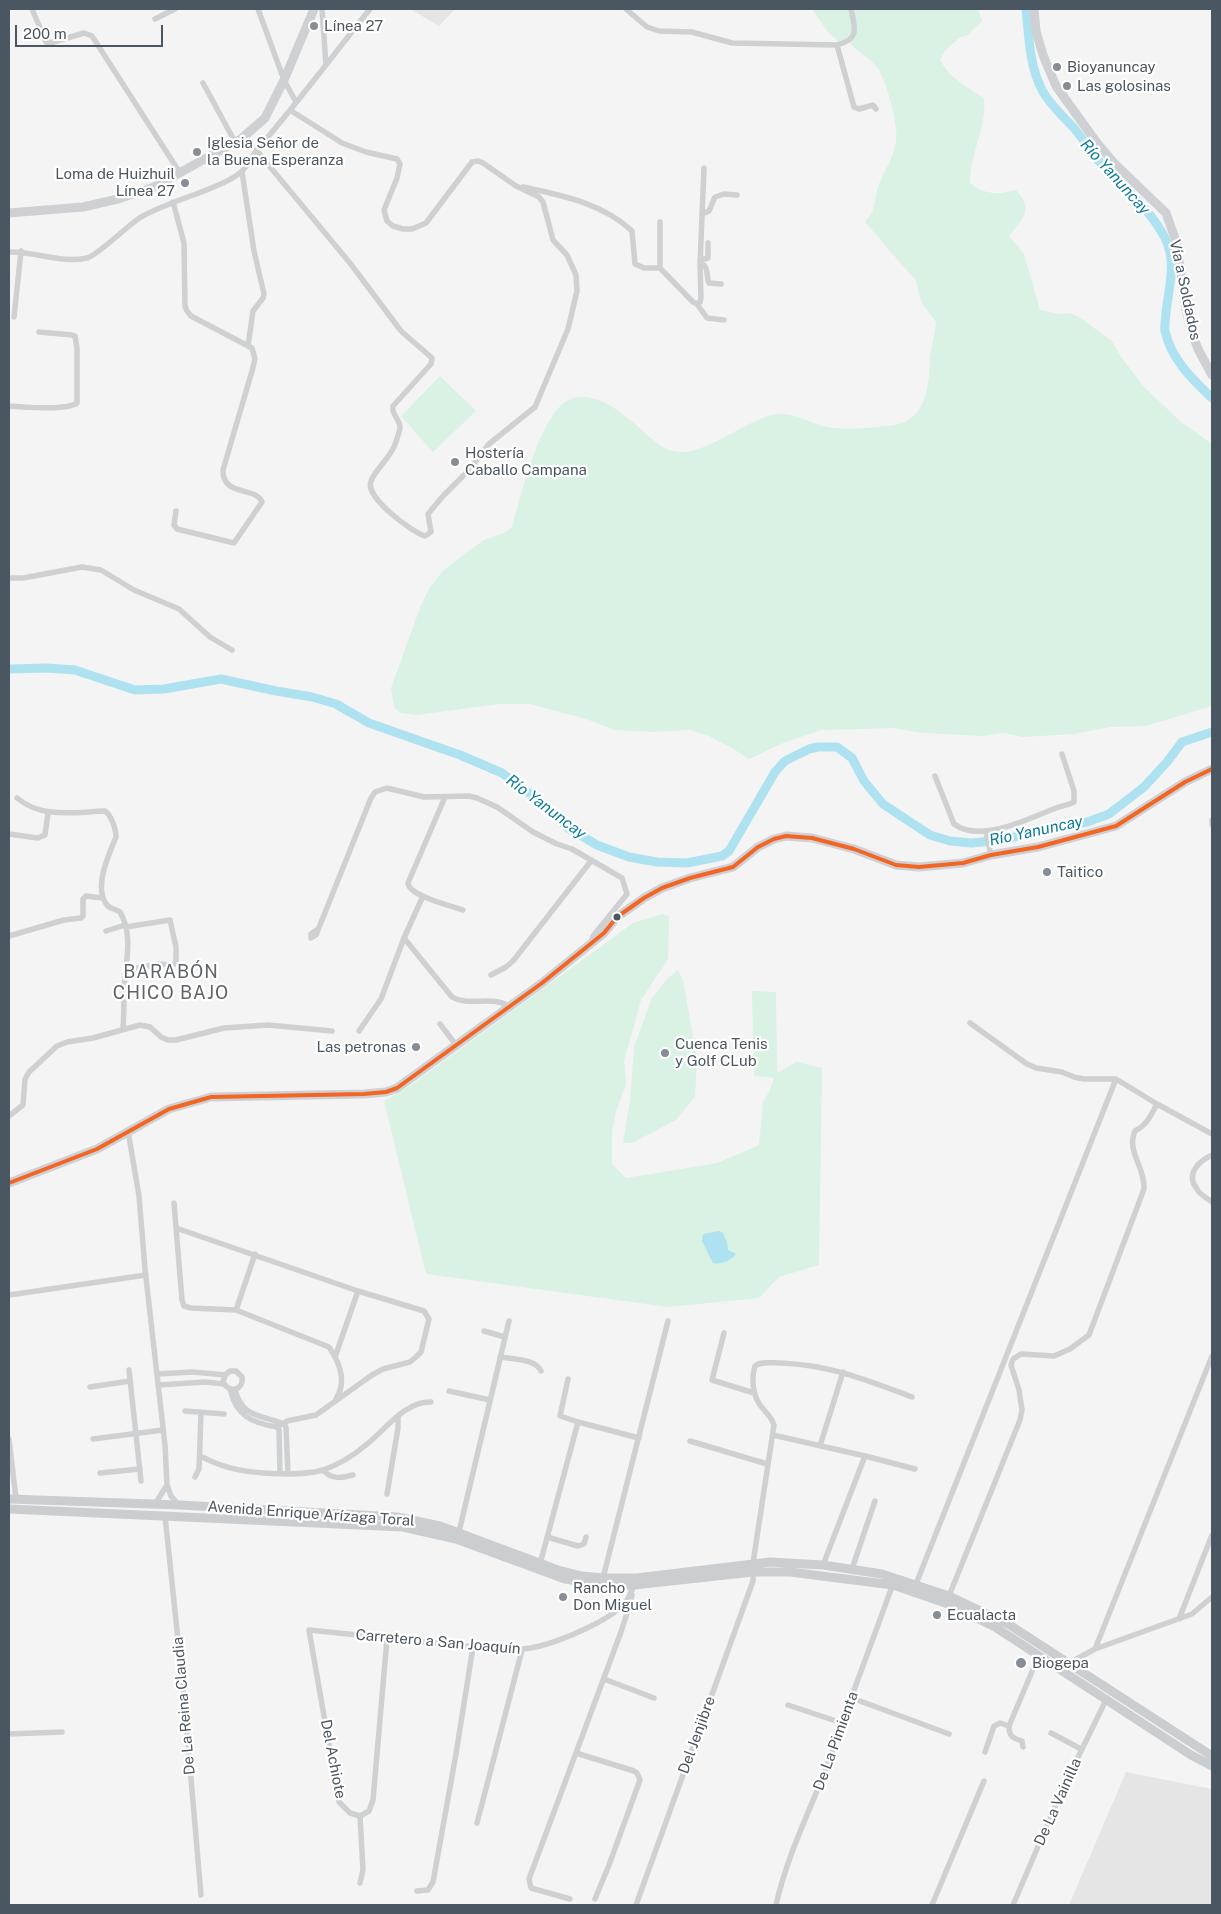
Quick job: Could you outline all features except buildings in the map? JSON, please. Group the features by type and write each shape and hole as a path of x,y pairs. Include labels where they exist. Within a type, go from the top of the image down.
{"main road":[{"name":"Avenida Enrique Arízaga Toral","path":"12,1499 180,1505 396,1517 432,1524 565,1579 612,1586 634,1586 753,1568 823,1565 852,1569 894,1581 948,1604 995,1628 1190,1755 1212,1766"},
{"name":"Avenida Enrique Arízaga Toral","path":"9,1509 402,1527 458,1536 582,1576 603,1578 634,1586"},
{"name":"Avenida Enrique Arízaga Toral","path":"753,1568 916,1584 949,1596 1008,1624 1212,1756"}],"street":[{"path":"32,9 46,42 84,33 92,36 180,173"},
{"path":"155,19 175,9"},
{"path":"258,9 284,80 296,102"},
{"path":"9,213 83,207 154,187 236,142 265,118 284,80 314,9"},
{"path":"322,9 326,65"},
{"path":"9,259 9,252 21,251 39,256 74,260 90,258 129,225 148,214 173,202 230,180 242,172 256,150 370,9"},
{"path":"626,9 648,27 658,31 692,32 732,43 837,45 851,40 854,36 851,9"},
{"name":"Vía a Soldados","path":"1034,9 1036,31 1042,55 1056,86 1096,143 1166,213 1177,244 1186,310 1193,336 1212,375"},
{"path":"837,45 854,107 859,109 873,105 876,109"},
{"path":"203,83 236,142"},
{"path":"256,150 350,263 401,331 432,358 431,364 393,406 392,412 400,427 396,444 386,462 371,480 370,485 377,500 405,524 425,536 431,532 428,514 435,504 468,471 489,444 534,407 559,352 574,306 577,291 576,274 567,255 553,240 544,202 539,197 516,186 483,163 478,161 472,162 426,223 412,229 403,229 387,221 384,210 398,178 400,164 397,159 366,152 342,143 290,110"},
{"path":"697,304 701,298 700,262 704,168"},
{"path":"242,172 254,251 264,294 253,311 248,346"},
{"path":"516,186 572,198 609,214 632,230 634,264 644,268 660,268"},
{"path":"702,214 709,211 714,198 724,194 737,196"},
{"path":"173,202 184,243 186,311 191,316 252,348 255,359 223,476 229,486 262,499 261,506 234,543 177,529 174,525 176,511"},
{"path":"660,222 660,268 697,304 707,318 724,320"},
{"path":"700,262 708,258 708,243"},
{"path":"14,317 21,251"},
{"path":"700,262 707,269 707,280 709,283 721,284"},
{"path":"9,406 31,408 69,407 77,403 77,348 75,336 40,332"},
{"path":"9,578 23,578 82,568 101,570 134,590 179,609 210,637 232,650"},
{"path":"935,776 954,824 963,829 986,834 1032,819 1074,802 1074,791 1062,754"},
{"path":"9,1183 96,1149 169,1109 210,1097 386,1092 406,1082 542,983 604,933 617,917 644,898 662,888 690,878 733,867 758,847 774,839 786,836 812,838 854,849 896,865 919,868 963,863 990,852 1038,847 1116,826 1185,782 1212,769"},
{"path":"318,930 371,798 375,792 387,788 418,797 468,796 482,800 497,807 533,832 572,849 622,878 626,894 593,936 590,944"},
{"path":"445,797 408,883 409,889 423,896 463,910"},
{"path":"17,798 32,809 48,813 105,811 109,814 116,837 103,872 103,898 107,906 120,912 126,926 128,939 123,1029"},
{"path":"9,834 43,837 45,835 48,813"},
{"path":"1212,820 1212,825"},
{"path":"986,834 990,852"},
{"path":"491,975 513,961 591,861"},
{"path":"9,936 64,920 81,918 83,916 83,898 86,896 103,898"},
{"path":"359,1031 381,999 404,938 423,896"},
{"path":"106,931 126,926 170,920 176,962 173,965 158,964 126,970"},
{"path":"404,938 452,998 459,1001 499,1002 508,1006"},
{"path":"970,1023 1027,1064 1036,1068 1062,1072 1074,1078 1116,1078 1157,1104 1212,1134"},
{"path":"440,1024 456,1045"},
{"path":"9,1116 23,1105 26,1079 29,1072 57,1046 67,1042 93,1038 123,1029 146,1025 168,1040 176,1040 238,1026 268,1026 332,1032"},
{"path":"916,1584 1116,1078"},
{"path":"949,1596 1020,1420 1022,1410 1019,1390 1011,1365 1013,1360 1020,1354 1054,1356 1070,1349 1089,1335 1144,1189 1145,1178 1133,1150 1132,1138 1135,1131 1148,1122 1157,1104"},
{"path":"128,1131 138,1196 164,1430 167,1485 171,1496 180,1505"},
{"path":"1212,1154 1195,1167 1193,1174 1196,1189 1212,1202"},
{"path":"174,1203 184,1306 236,1310 329,1348 340,1369 341,1388 333,1403"},
{"path":"176,1228 424,1312 429,1319 421,1352 416,1357 410,1362 372,1375 316,1415 292,1420 277,1427 258,1423 239,1411 234,1404 233,1390"},
{"path":"236,1310 255,1254"},
{"path":"9,1295 146,1275"},
{"path":"335,1357 358,1291"},
{"path":"458,1536 509,1321"},
{"path":"603,1578 668,1322"},
{"path":"484,1332 505,1337"},
{"path":"724,1333 712,1380 754,1393"},
{"path":"1095,1649 1212,1356"},
{"path":"500,1357 535,1364 542,1371"},
{"path":"912,1397 843,1372 806,1364 757,1364 753,1369 754,1393 772,1421 773,1436 915,1469"},
{"path":"129,1370 141,1481"},
{"path":"157,1374 193,1372 225,1374 233,1371 241,1374 243,1382 240,1387 233,1390"},
{"path":"820,1446 843,1372"},
{"path":"224,1384 225,1374"},
{"path":"568,1378 560,1416 639,1438"},
{"path":"90,1386 130,1381"},
{"path":"158,1385 205,1382 224,1384 233,1390 242,1406 249,1412 284,1424"},
{"path":"448,1391 490,1400"},
{"path":"200,1456 222,1466 243,1470 307,1473 323,1470 352,1456 398,1417 417,1404 431,1402"},
{"path":"185,1411 224,1414"},
{"path":"195,1477 199,1469 201,1413"},
{"path":"386,1494 398,1428 398,1417"},
{"path":"540,1564 578,1422"},
{"path":"284,1424 286,1427 288,1473"},
{"path":"277,1427 280,1437 280,1473"},
{"path":"93,1438 164,1430"},
{"name":"Del Jenjibre","path":"636,1905 750,1590 766,1464 773,1436"},
{"path":"9,1439 12,1499"},
{"path":"690,1441 766,1464"},
{"path":"823,1565 865,1456"},
{"path":"100,1473 140,1469"},
{"path":"323,1470 328,1475 334,1477 353,1475"},
{"path":"154,1504 167,1485"},
{"path":"852,1569 875,1501"},
{"name":"De La Reina Claudia","path":"165,1516 184,1697 201,1896"},
{"path":"1179,1619 1212,1535"},
{"path":"547,1537 578,1546 584,1544 586,1537"},
{"name":"De La Pimienta","path":"776,1905 789,1860 836,1746 842,1723 894,1581"},
{"path":"570,1899 531,1888 529,1879 604,1679 630,1604 634,1586"},
{"name":"Carretero a San Joaquín","path":"309,1630 387,1639 522,1650 558,1640 600,1621 617,1610 634,1586"},
{"path":"1062,1670 1069,1663 1095,1649 1192,1614 1212,1596"},
{"name":"Del Achiote","path":"309,1630 339,1802 350,1813 360,1816 368,1810 373,1800 387,1639"},
{"path":"417,1891 428,1890 432,1882 456,1754 473,1647"},
{"path":"476,1823 522,1650"},
{"path":"1023,1747 1022,1741 1011,1737 1009,1734 1009,1726 1039,1655"},
{"path":"604,1679 654,1698"},
{"path":"852,1698 949,1734"},
{"name":"De La Vainilla","path":"1013,1905 1082,1749 1106,1700"},
{"path":"788,1705 842,1723"},
{"path":"985,1752 994,1726 1000,1723 1009,1726"},
{"path":"9,1734 62,1732"},
{"path":"1051,1733 1082,1749"},
{"path":"576,1753 634,1771 640,1780 610,1865 595,1899"},
{"path":"932,1905 984,1781"},
{"path":"360,1816 363,1870 360,1883"}],"shaded area":[{"path":"410,9 455,9 439,26"},
{"path":"1126,1772 1212,1789 1212,1905 1069,1905"}],"green space":[{"path":"812,9 978,9 982,21 968,35 959,38 945,51 940,59 953,77 984,98 983,119 970,183 981,190 992,193 1016,190 1021,197 1024,203 1024,214 1019,224 1009,236 1024,254 1040,310 1059,314 1070,313 1079,317 1112,341 1119,354 1144,387 1181,422 1212,444 1212,706 1146,726 1110,727 1074,734 1023,737 1003,733 983,736 923,733 894,728 821,730 783,743 749,759 709,736 691,730 653,732 615,730 586,719 530,704 499,704 417,715 400,713 394,707 391,688 421,605 430,587 443,571 467,552 484,540 504,533 512,527 527,475 542,434 562,404 574,398 583,397 599,400 621,413 662,446 682,452 703,447 772,415 786,414 823,426 855,429 898,424 908,420 921,407 929,379 936,322 921,302 916,281 865,222 874,208 879,184 892,157 895,146 896,126 892,105 882,76 876,66 850,42 840,43 827,31"},
{"path":"440,376 476,411 433,452 401,416"},
{"name":"Cuenca Tenis y Golf CLub","path":"662,914 669,916 668,959 641,1000 624,1061 626,1085 616,1111 612,1132 612,1164 626,1178 717,1163 759,1145 763,1102 774,1078 754,1076 752,991 776,992 777,1073 797,1062 822,1068 819,1265 779,1277 759,1298 668,1307 426,1274 384,1101 414,1083 633,923"},
{"name":"Cuenca Tenis y Golf CLub","path":"678,970 683,980 697,1058 695,1097 676,1120 632,1143 623,1143 630,1100 634,1047 652,998 668,978"}],"water":[{"path":"719,1231 723,1233 728,1250 736,1254 722,1263 713,1263 702,1241 703,1234"}],"waterway":[{"name":"Río Yanuncay","path":"1026,9 1034,71 1045,95 1096,158 1150,215 1165,238 1171,256 1165,331 1172,351 1183,368 1212,398"},
{"name":"Río Yanuncay","path":"9,669 47,668 75,670 135,690 164,689 221,679 312,697 336,704 369,723 460,755 502,773 541,802 568,828 597,845 629,857 657,862 687,863 722,856 729,851 775,772 785,761 809,749 837,747 852,758 864,781 883,804 930,835 950,841 971,843 1004,840 1032,832 1087,822 1109,814 1144,787 1182,742 1212,732"}],"transit line":[{"path":"9,1183 97,1149 169,1109 211,1097 364,1094 386,1092 397,1088 542,983 604,933 617,917 644,898 662,888 690,878 733,867 758,847 774,839 786,836 812,838 854,849 896,865 919,867 963,863 991,855 1038,847 1116,826 1185,782 1212,769"}],"place":[{"name":"Línea 27","path":"314,26"},
{"name":"Bioyanuncay","path":"1057,67"},
{"name":"Las golosinas","path":"1067,86"},
{"name":"Iglesia Señor de la Buena Esperanza","path":"197,152"},
{"name":"Loma de Huizhuil Línea 27","path":"185,183"},
{"name":"Hostería Caballo Campana","path":"455,462"},
{"name":"Taitico","path":"1047,872"},
{"name":"Las petronas","path":"416,1047"},
{"name":"Cuenca Tenis y Golf CLub","path":"665,1053"},
{"name":"Rancho Don Miguel","path":"563,1597"},
{"name":"Ecualacta","path":"937,1615"},
{"name":"Biogepa","path":"1021,1663"}],"district":[{"name":"BARABÓN CHICO BAJO","path":"171,982"}]}
